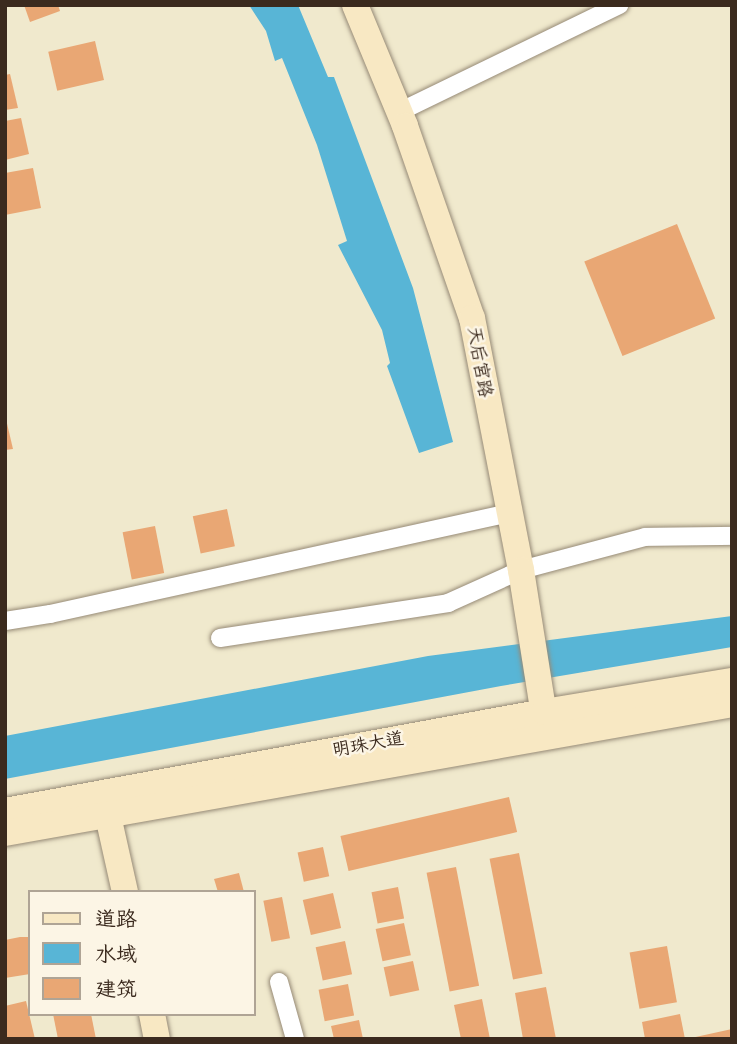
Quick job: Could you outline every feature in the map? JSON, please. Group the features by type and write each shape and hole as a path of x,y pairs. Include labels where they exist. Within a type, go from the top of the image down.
{"main road":[{"name":"天后宫路","path":"355,5 399,112 447,241 472,318 521,570 545,714"},
{"name":"明珠大道","path":"5,833 106,803 545,714 732,681"},
{"name":"明珠大道","path":"545,714 732,704"},
{"name":"明珠大道","path":"5,811 106,803"},
{"path":"106,803 125,890"},
{"path":"152,1016 157,1039"}],"street":[{"path":"399,112 619,5"},
{"path":"5,621 50,614 508,513"},
{"path":"220,638 448,603 521,570 645,537 732,536"},
{"path":"279,982 295,1039"}],"water":[{"path":"249,5 298,5 328,77 334,77 413,288 453,442 419,453 387,366 390,363 382,330 338,245 347,241 317,145 282,58 275,61 266,31"},
{"path":"732,616 732,647 501,686 5,779 5,736 428,656"}],"building":[{"path":"24,5 58,5 60,11 30,22"},
{"path":"95,41 104,80 57,91 48,52"},
{"path":"10,74 18,108 5,110 5,75"},
{"path":"21,118 29,154 5,160 5,121"},
{"path":"33,168 41,208 5,215 5,173"},
{"path":"677,224 715,319 622,356 584,261"},
{"path":"5,415 13,449 5,450"},
{"path":"227,509 235,546 201,553 193,516"},
{"path":"155,526 164,573 132,579 123,532"},
{"path":"509,797 517,832 349,871 340,836"},
{"path":"323,847 329,876 304,882 298,852"},
{"path":"519,853 542,974 513,979 490,859"},
{"path":"456,867 479,986 450,992 427,873"},
{"path":"239,873 243,890 217,890 214,879"},
{"path":"398,887 404,918 378,924 371,892"},
{"path":"333,893 341,928 311,935 303,900"},
{"path":"282,897 290,938 271,942 263,901"},
{"path":"404,923 411,955 382,961 376,929"},
{"path":"28,937 28,974 5,978 5,940"},
{"path":"345,941 352,974 323,980 316,947"},
{"path":"667,946 677,1002 639,1009 630,953"},
{"path":"413,961 419,990 390,997 384,967"},
{"path":"348,984 354,1015 325,1021 319,990"},
{"path":"546,987 556,1039 523,1039 515,993"},
{"path":"482,999 490,1039 461,1039 454,1005"},
{"path":"26,1001 35,1039 5,1039 5,1006"},
{"path":"680,1014 685,1039 645,1039 642,1022"},
{"path":"53,1016 91,1016 96,1039 58,1039"},
{"path":"359,1020 363,1039 334,1039 331,1026"},
{"path":"732,1029 732,1039 691,1038"}]}
